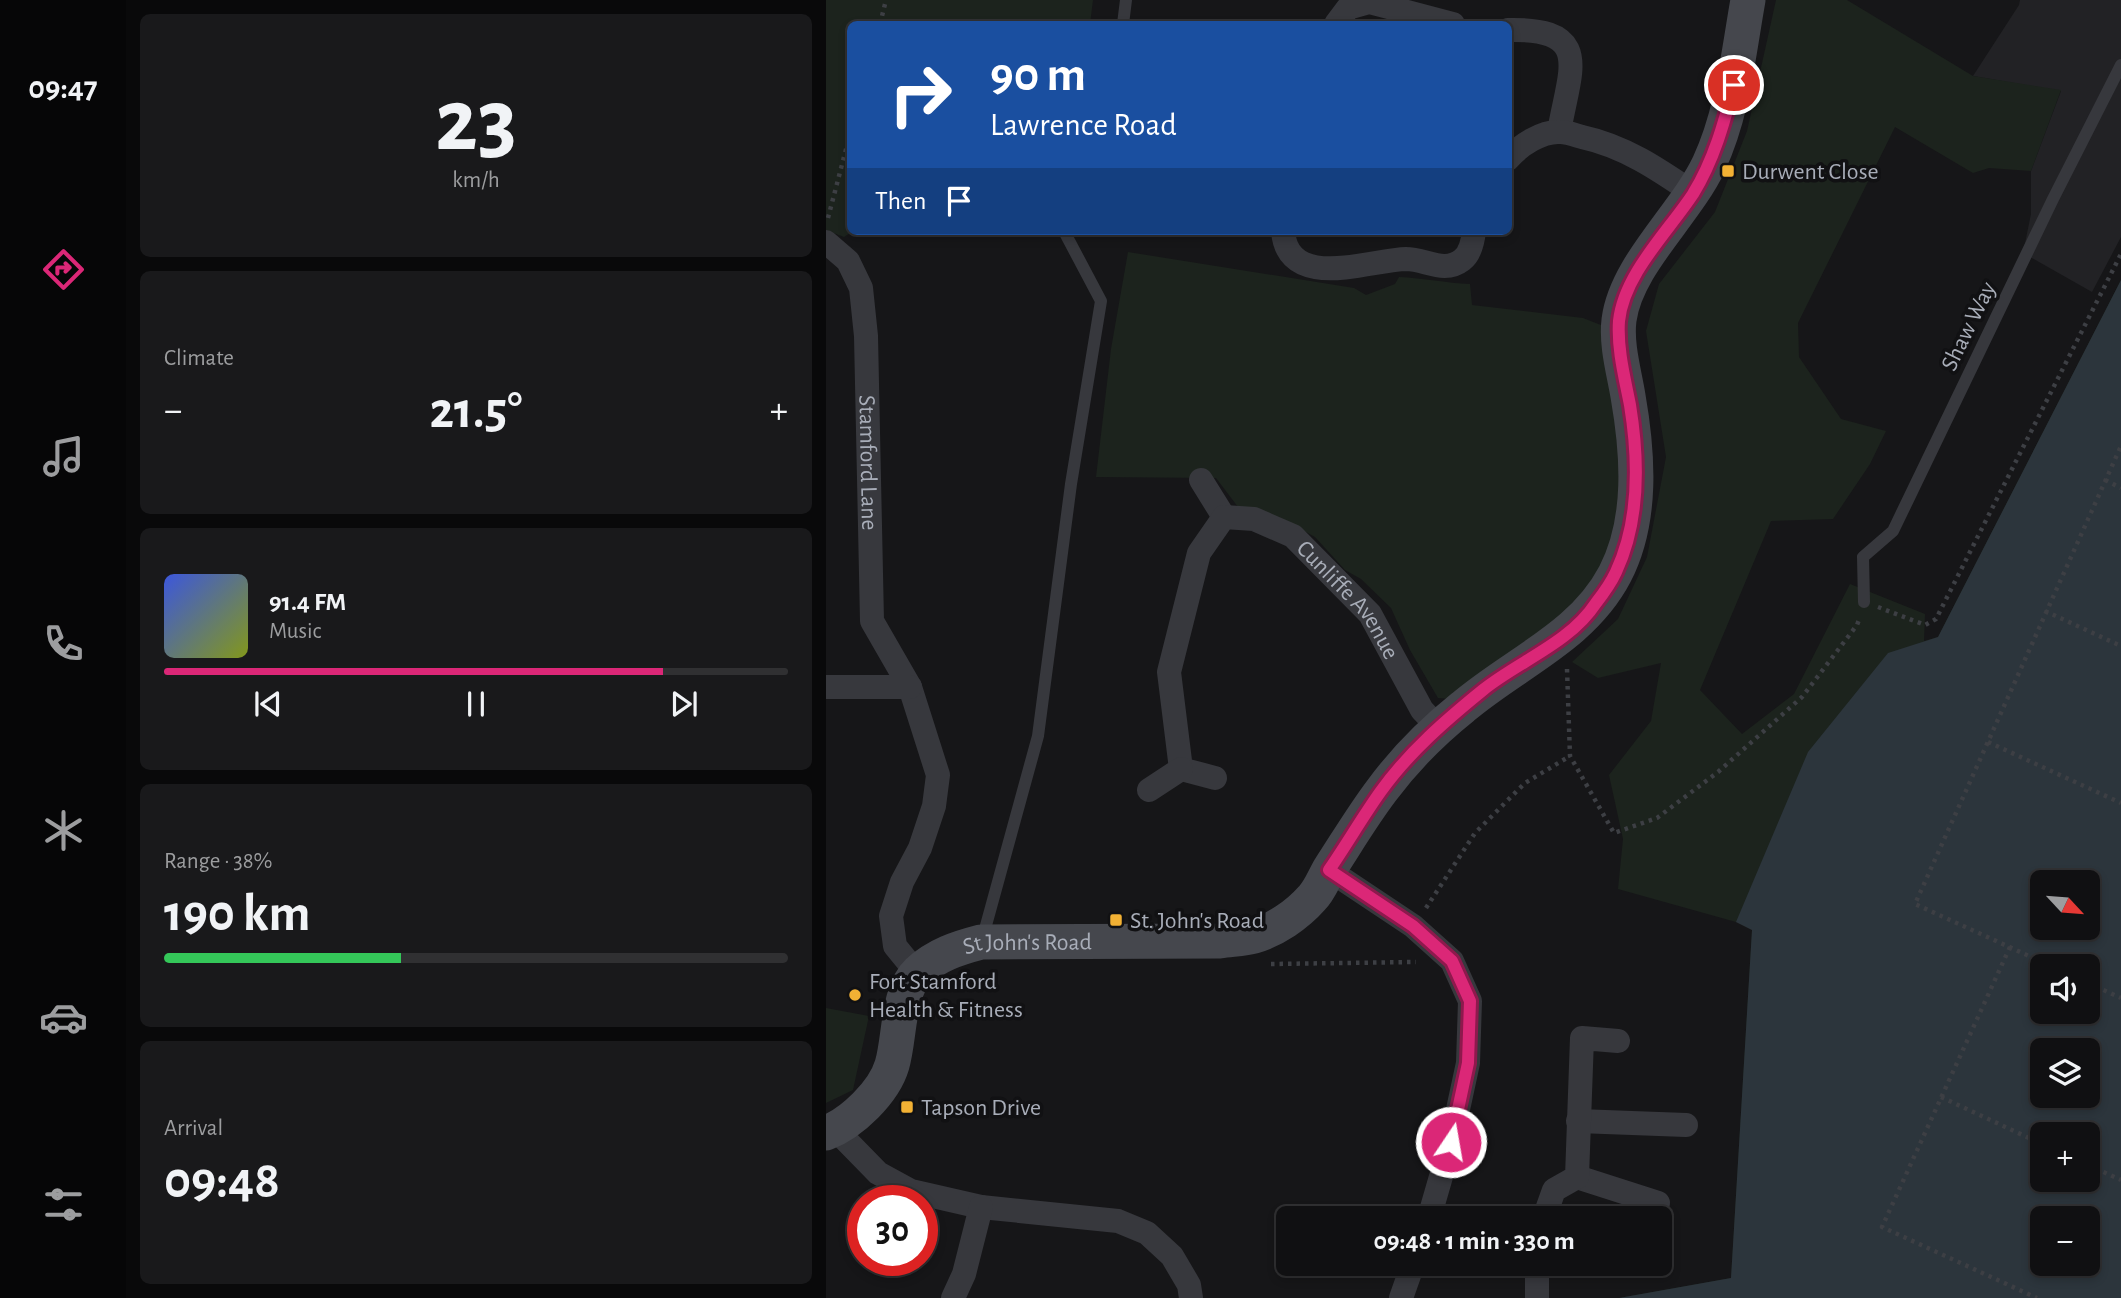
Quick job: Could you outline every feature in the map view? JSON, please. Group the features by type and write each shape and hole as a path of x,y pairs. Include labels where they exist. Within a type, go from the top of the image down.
{"street":[{"name":"St John's Road","path":"917,973 952,950 981,942 1219,941 1254,936 1295,914 1314,897 1382,789 1438,727 1486,688 1564,636 1594,607 1616,572 1630,528 1637,479 1631,413 1620,348 1619,320 1628,293 1646,258 1693,193 1721,136 1734,85 1748,0"},
{"path":"1338,21 1348,8 1369,2 1442,21"},
{"path":"1512,30 1524,29 1556,35 1566,44 1572,56 1559,132"},
{"path":"1512,155 1538,138 1559,132 1600,141 1633,154 1693,193"},
{"path":"1284,235 1287,251 1303,264 1336,269 1408,259 1449,267 1465,259 1473,235"},
{"name":"Stamford Lane","path":"826,242 848,261 861,288 866,336 872,621 910,687 938,775 934,806 920,848 902,882 891,916 895,946 917,973"},
{"path":"1181,769 1169,672 1199,553 1224,517 1201,480"},
{"name":"Cunliffe Avenue","path":"1224,517 1254,519 1293,536 1370,614 1422,710 1438,727"},
{"path":"826,687 910,687"},
{"path":"1149,790 1181,769 1215,778"},
{"path":"1329,870 1413,926 1452,961 1470,1001 1468,1063 1451,1142 1432,1206"},
{"path":"917,973 906,996 897,1030 892,1066 876,1094 862,1110 831,1131 878,1172 911,1191 981,1207 1118,1222 1147,1233 1172,1255 1189,1285 1191,1298"},
{"path":"1577,1177 1582,1038 1618,1041"},
{"path":"1578,1121 1686,1125"},
{"path":"1548,1206 1554,1190 1577,1177 1658,1203"},
{"path":"953,1298 964,1274 981,1207"},
{"path":"1401,1298 1409,1276"},
{"path":"1537,1276 1537,1298"}],"lane":[{"path":"1123,21 1126,0"},
{"name":"Shaw Way","path":"1864,602 1863,556 1893,531 2053,199 2121,65"},
{"path":"981,942 1038,736 1072,484 1101,302 1066,235"}],"path":[{"path":"881,21 886,0"},
{"path":"826,226 847,146"},
{"path":"1564,636 1570,756 1614,832 1657,818 1718,772 1802,697 1857,625 1864,602 1925,625 1936,619 2121,254"},
{"path":"2030,956 1915,904 2121,446"},
{"path":"2105,480 2121,488"},
{"path":"2045,611 2121,646"},
{"path":"1988,742 2121,803"},
{"path":"1413,926 1475,832 1525,783 1570,756"},
{"path":"1238,938 1245,964 1452,961"},
{"path":"2010,947 1882,1227 2037,1298"},
{"path":"2100,988 2121,998"},
{"path":"1941,1097 2030,1138"},
{"path":"2100,1170 2121,1180"}],"shaded area":[{"path":"826,0 1093,0 1090,21 847,21 847,235 844,237 826,230"},
{"path":"1776,0 1847,0 1973,76 2061,90 2031,171 1989,168 1973,173 1895,127 1798,323 1799,357 1841,419 1886,431 1870,464 1833,519 1771,521 1700,690 1742,734 1794,694 1850,584 1925,614 1924,641 1938,637 2121,280 1840,1268 1619,1298 1731,1278 1752,930 1736,922 1618,889 1623,839 1609,775 1651,721 1661,663 1598,678 1572,662 1618,619 1647,557 1666,457 1646,331 1659,284 1715,212 1747,131"},
{"path":"2020,0 2121,0 2121,237 2092,292 2023,253 2031,214 2031,171 2061,91 1973,76"},
{"path":"1128,252 1354,288 1366,295 1395,284 1399,277 1470,284 1472,305 1583,318 1606,327 1617,412 1620,510 1612,543 1580,606 1451,699 1438,698 1410,650 1391,608 1361,579 1345,570 1315,537 1279,517 1238,507 1216,478 1096,477 1111,349"},
{"path":"2121,280 2121,1298 1619,1298 1731,1278 1752,930 1736,922 1808,752 1888,653 1938,637"},
{"path":"826,1008 869,1016 853,1090 826,1103"}],"place":[{"name":"Durwent Close","path":"1728,171"},
{"name":"St. John's Road","path":"1116,920"},
{"name":"Fort Stamford Health & Fitness","path":"855,995"},
{"name":"Tapson Drive","path":"907,1107"}],"route":[{"path":"1451,1142 1468,1063 1470,1001 1452,961 1413,926 1329,870 1382,789 1438,727 1486,688 1566,635 1594,607 1616,572 1630,528 1637,479 1631,413 1620,348 1619,320 1628,293 1646,258 1693,193 1708,166 1721,136 1734,85"}]}
